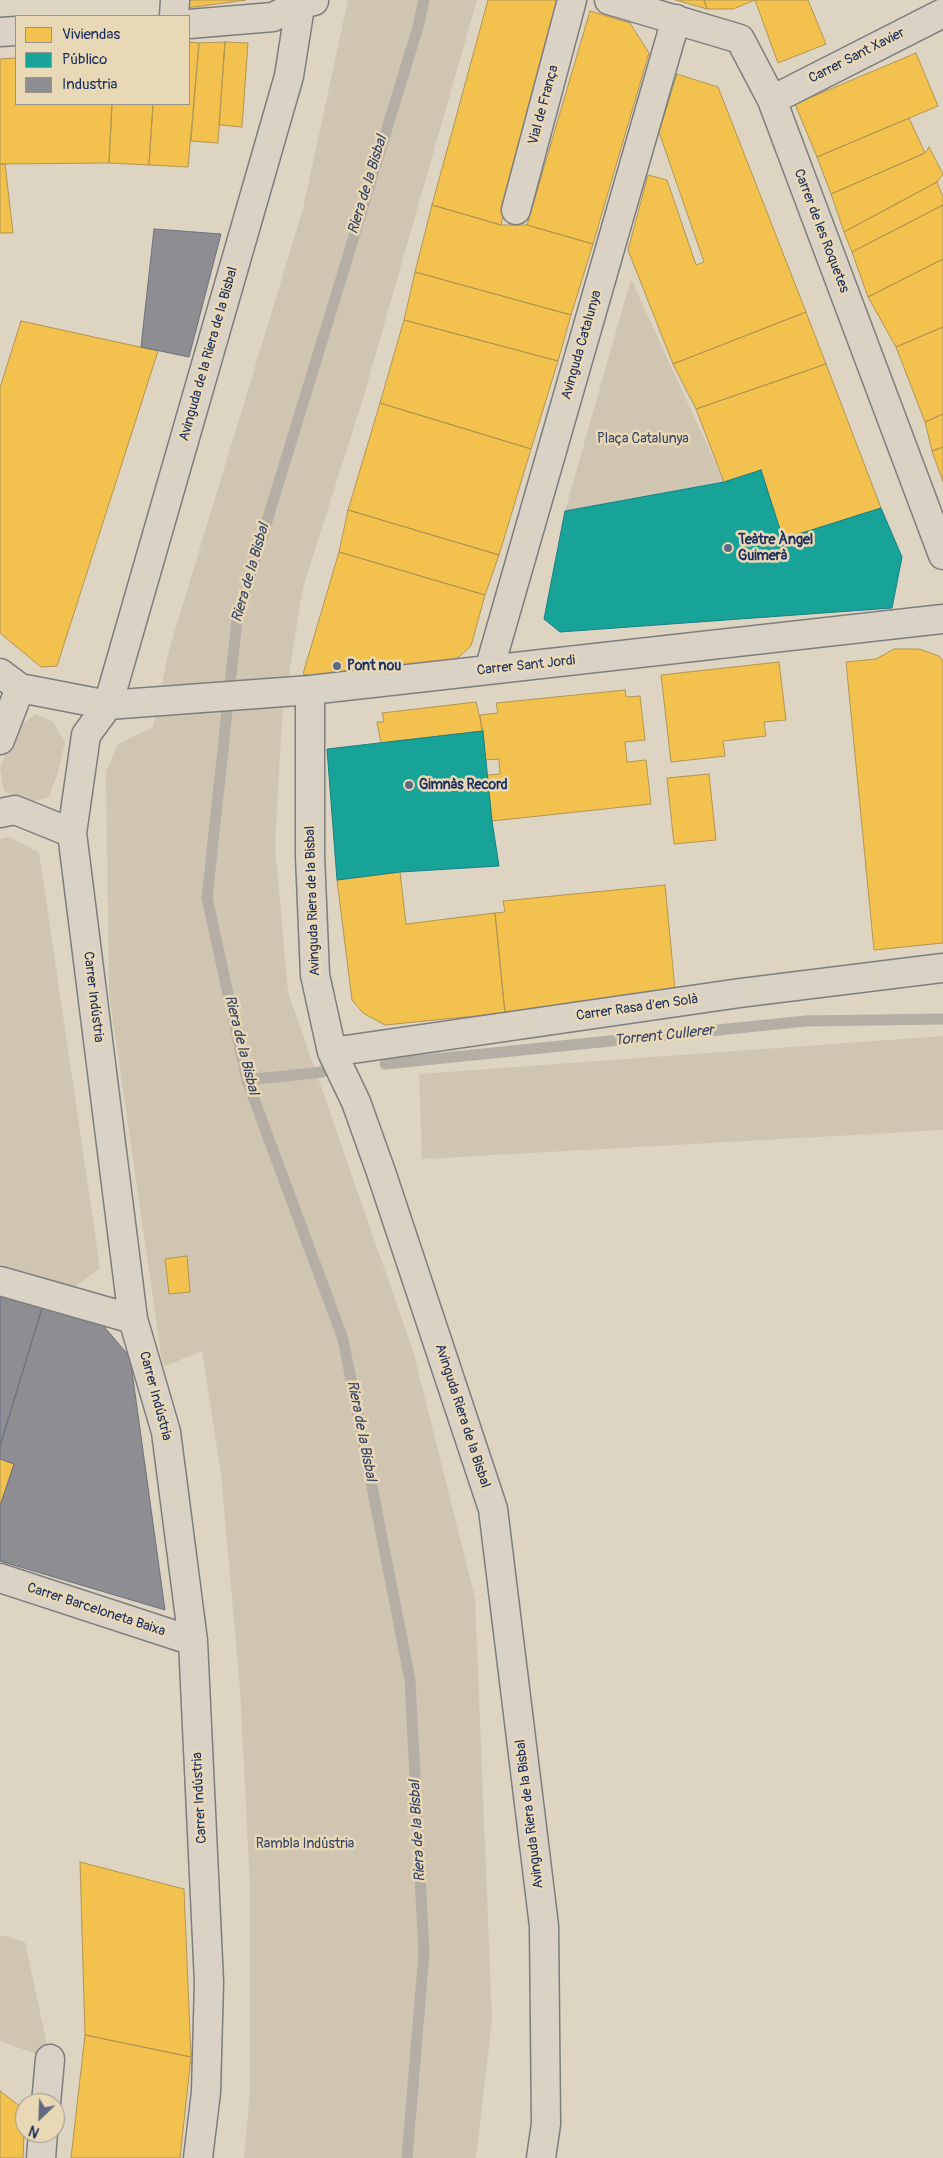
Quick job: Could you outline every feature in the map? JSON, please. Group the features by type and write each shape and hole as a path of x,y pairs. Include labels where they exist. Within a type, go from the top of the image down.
{"street":[{"path":"174,15 175,0"},
{"name":"Vial de França","path":"516,210 572,0"},
{"name":"Carrer de les Roquetes","path":"609,0 740,39 772,100 943,555"},
{"path":"190,24 273,17 306,1"},
{"name":"Avinguda de la Riera de la Bisbal","path":"108,705 289,76 306,1"},
{"name":"Carrer Sant Xavier","path":"772,100 943,13"},
{"name":"Avinguda Catalunya","path":"489,670 676,19"},
{"path":"0,32 15,31"},
{"name":"Carrer Sant Jordi","path":"10,680 108,705 299,691 943,619"},
{"path":"0,740 10,680"},
{"name":"Avinguda Riera de la Bisbal","path":"299,691 310,856 315,975 332,1052 356,1102 381,1172 493,1509 544,1926 546,2124 541,2158"},
{"name":"Carrer Indústria","path":"108,705 86,735 72,833 133,1319 166,1432 193,1641 209,1982 206,2092 198,2158"},
{"path":"0,813 15,810 72,833"},
{"name":"Carrer Rasa d'en Solà","path":"332,1052 740,993 943,968"},
{"path":"0,1281 133,1319"},
{"name":"Carrer Barceloneta Baixa","path":"0,1578 193,1641"},
{"path":"47,2093 50,2059"},
{"path":"41,2158 42,2143"}],"green space":[{"name":"Rambla Indústria","path":"348,0 477,0 362,402 303,587 282,717 275,846 288,992 413,1351 475,1598 492,2020 476,2158 244,2158 250,2092 250,1885 240,1688 221,1474 202,1351 163,1367 109,993 106,772 118,744 153,727 169,650 303,209"},
{"name":"Plaça Catalunya","path":"631,279 724,482 565,511"},
{"path":"36,714 52,721 65,742 58,772 49,797 27,803 4,791 0,768 16,729"},
{"path":"9,837 39,852 100,1268 74,1287 0,1264 0,839"},
{"path":"943,1036 943,1130 422,1159 419,1074"},
{"path":"0,1935 25,1942 50,2059 0,2041"}],"building: Viviendas":[{"path":"180,0 246,0 179,9"},
{"path":"488,0 561,0 501,225 432,205"},
{"path":"676,0 704,0 707,9"},
{"path":"704,0 755,0 733,9 707,9"},
{"path":"755,0 808,0 826,44 778,63"},
{"path":"590,11 630,23 649,53 593,244 527,225"},
{"path":"190,42 199,43 188,167 149,165 153,105 190,105"},
{"path":"225,42 248,43 242,127 219,125"},
{"path":"225,42 218,143 191,141 199,43"},
{"path":"916,53 938,106 817,157 795,104"},
{"path":"15,58 15,105 112,105 109,163 0,164 0,59"},
{"path":"677,74 718,87 806,312 673,364 628,250 648,175 667,180 696,265 704,262 659,132"},
{"path":"112,105 153,105 149,165 109,163"},
{"path":"909,118 925,153 831,194 817,157"},
{"path":"929,147 943,174 937,182 844,232 831,194 925,153"},
{"path":"0,164 5,164 13,233 0,233"},
{"path":"937,182 943,197 943,205 852,252 844,232"},
{"path":"432,205 501,225 527,225 593,244 571,315 415,272"},
{"path":"943,205 943,259 868,297 852,252"},
{"path":"943,259 943,327 896,347 868,297"},
{"path":"415,272 571,315 558,361 404,320"},
{"path":"806,312 826,364 696,409 673,364"},
{"path":"404,320 558,361 531,449 380,403"},
{"path":"21,321 158,351 57,666 41,667 0,633 0,388"},
{"path":"943,327 943,414 925,422 896,347"},
{"path":"826,364 881,508 783,539 761,470 724,482 696,409"},
{"path":"380,403 531,449 499,555 348,510"},
{"path":"943,414 943,447 932,451 925,422"},
{"path":"943,447 943,482 932,451"},
{"path":"348,510 499,555 485,595 339,552"},
{"path":"339,552 485,595 471,646 453,662 317,678 303,674"},
{"path":"894,649 919,649 939,656 943,661 943,943 874,950 846,662 876,659"},
{"path":"779,662 786,720 764,722 766,736 723,741 725,756 671,762 661,675"},
{"path":"625,690 626,697 640,696 645,740 625,742 627,762 646,760 651,804 492,821 487,775 500,774 499,759 485,760 480,715 498,713 496,703"},
{"path":"476,702 483,731 381,743 377,722 384,722 382,713"},
{"path":"709,774 716,840 674,844 667,778"},
{"path":"400,872 406,924 495,913 505,1013 385,1025 363,1013 352,1000 337,880"},
{"path":"665,885 675,989 654,991 655,999 505,1013 495,913 505,912 503,901"},
{"path":"187,1256 190,1292 169,1294 165,1259"},
{"path":"0,1459 14,1464 0,1506"},
{"path":"80,1862 184,1889 191,2057 85,2035"},
{"path":"85,2035 191,2057 180,2158 71,2158"},
{"path":"0,2091 15,2102 15,2143 24,2143 23,2158 0,2158"}],"building: Público":[{"name":"Teàtre Àngel Guimerà","path":"761,470 783,539 881,508 902,557 892,608 560,632 544,619 565,511 724,482"},
{"name":"Gimnàs Record","path":"483,731 492,821 499,866 400,872 337,880 327,749"}],"building: Industria":[{"path":"154,229 221,234 189,357 141,347"},
{"path":"0,1294 43,1305 0,1446"},
{"path":"43,1305 101,1323 130,1357 165,1610 0,1561 0,1506 14,1464 0,1459 0,1446"}],"waterway":[{"name":"Riera de la Bisbal","path":"407,2158 424,1953 410,1680 343,1339 247,1080 207,898 237,619 418,27 424,0"},
{"name":"Torrent Cullerer","path":"385,1064 806,1021 943,1019"},
{"name":"Torrent Cullerer","path":"247,1080 322,1072"}],"place":[{"name":"Teàtre Àngel Guimerà","path":"728,548"},
{"name":"Pont nou","path":"337,666"},
{"name":"Gimnàs Record","path":"409,785"}]}
